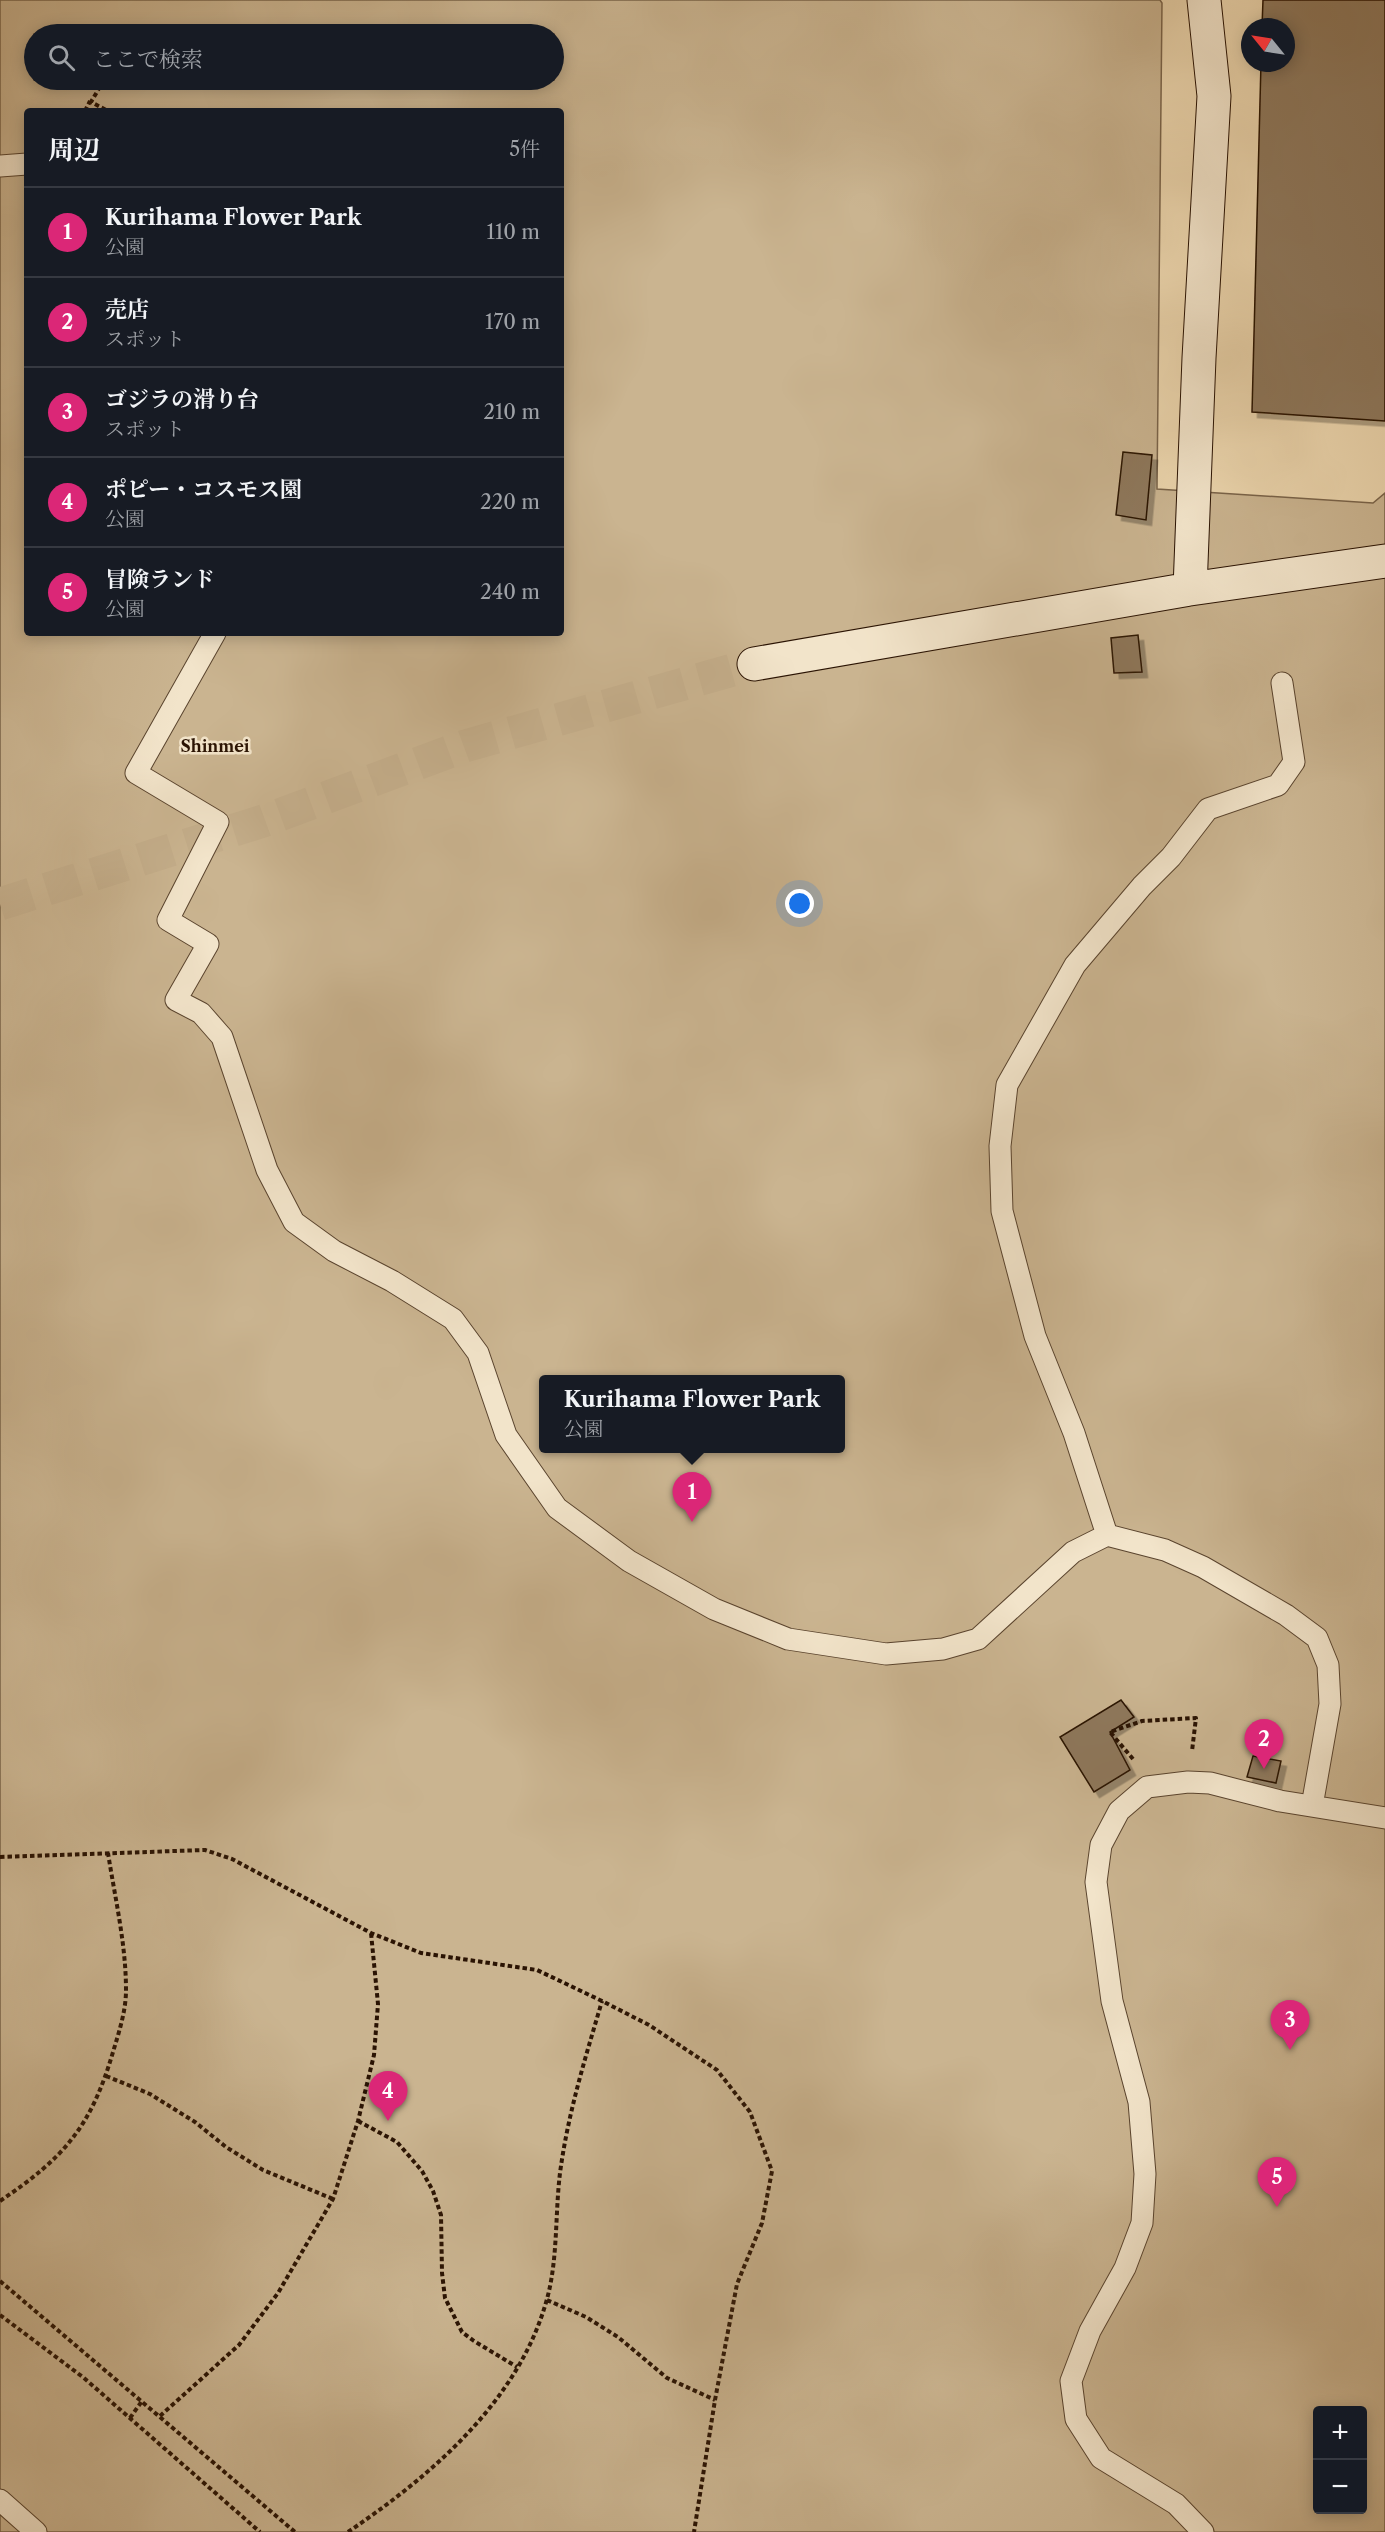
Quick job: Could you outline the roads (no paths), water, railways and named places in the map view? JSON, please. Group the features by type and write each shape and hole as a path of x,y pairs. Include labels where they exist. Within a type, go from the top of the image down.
{"street":[{"path":"1190,589 1199,358 1214,96 1204,0"},
{"path":"754,664 1190,589 1385,561"}],"lane":[{"path":"0,166 24,164"},
{"path":"214,636 136,773 218,822 168,920 208,944 176,1000 201,1013 222,1037 267,1170 294,1222 334,1251 392,1281 453,1319 477,1353 506,1435 557,1508 629,1561 714,1609 788,1639 886,1654 943,1649 978,1639 1072,1552 1107,1535 1165,1550 1203,1567 1286,1616 1317,1638 1328,1665 1330,1704 1312,1806"},
{"path":"1107,1535 1074,1433 1035,1336 1002,1211 1000,1146 1007,1086 1075,966 1142,886 1171,857 1208,810 1278,785 1294,762 1282,683"},
{"path":"1203,2532 1176,2504 1101,2458 1076,2419 1071,2381 1090,2331 1125,2268 1142,2223 1145,2174 1139,2102 1112,2001 1096,1882 1101,1845 1119,1810 1147,1787 1188,1782 1210,1784 1280,1801 1385,1818"},
{"path":"0,2500 36,2532"}],"tunnel":[{"path":"0,904 263,821 465,746 754,664"}],"place":[{"name":"Kurihama Flower Park","path":"692,1522"},
{"name":"売店","path":"1264,1769"},
{"name":"ゴジラの滑り台","path":"1290,2050"},
{"name":"ポピー・コスモス園","path":"388,2121"},
{"name":"冒険ランド","path":"1277,2207"}],"district":[{"name":"Shinmei","path":"215,746"}]}
